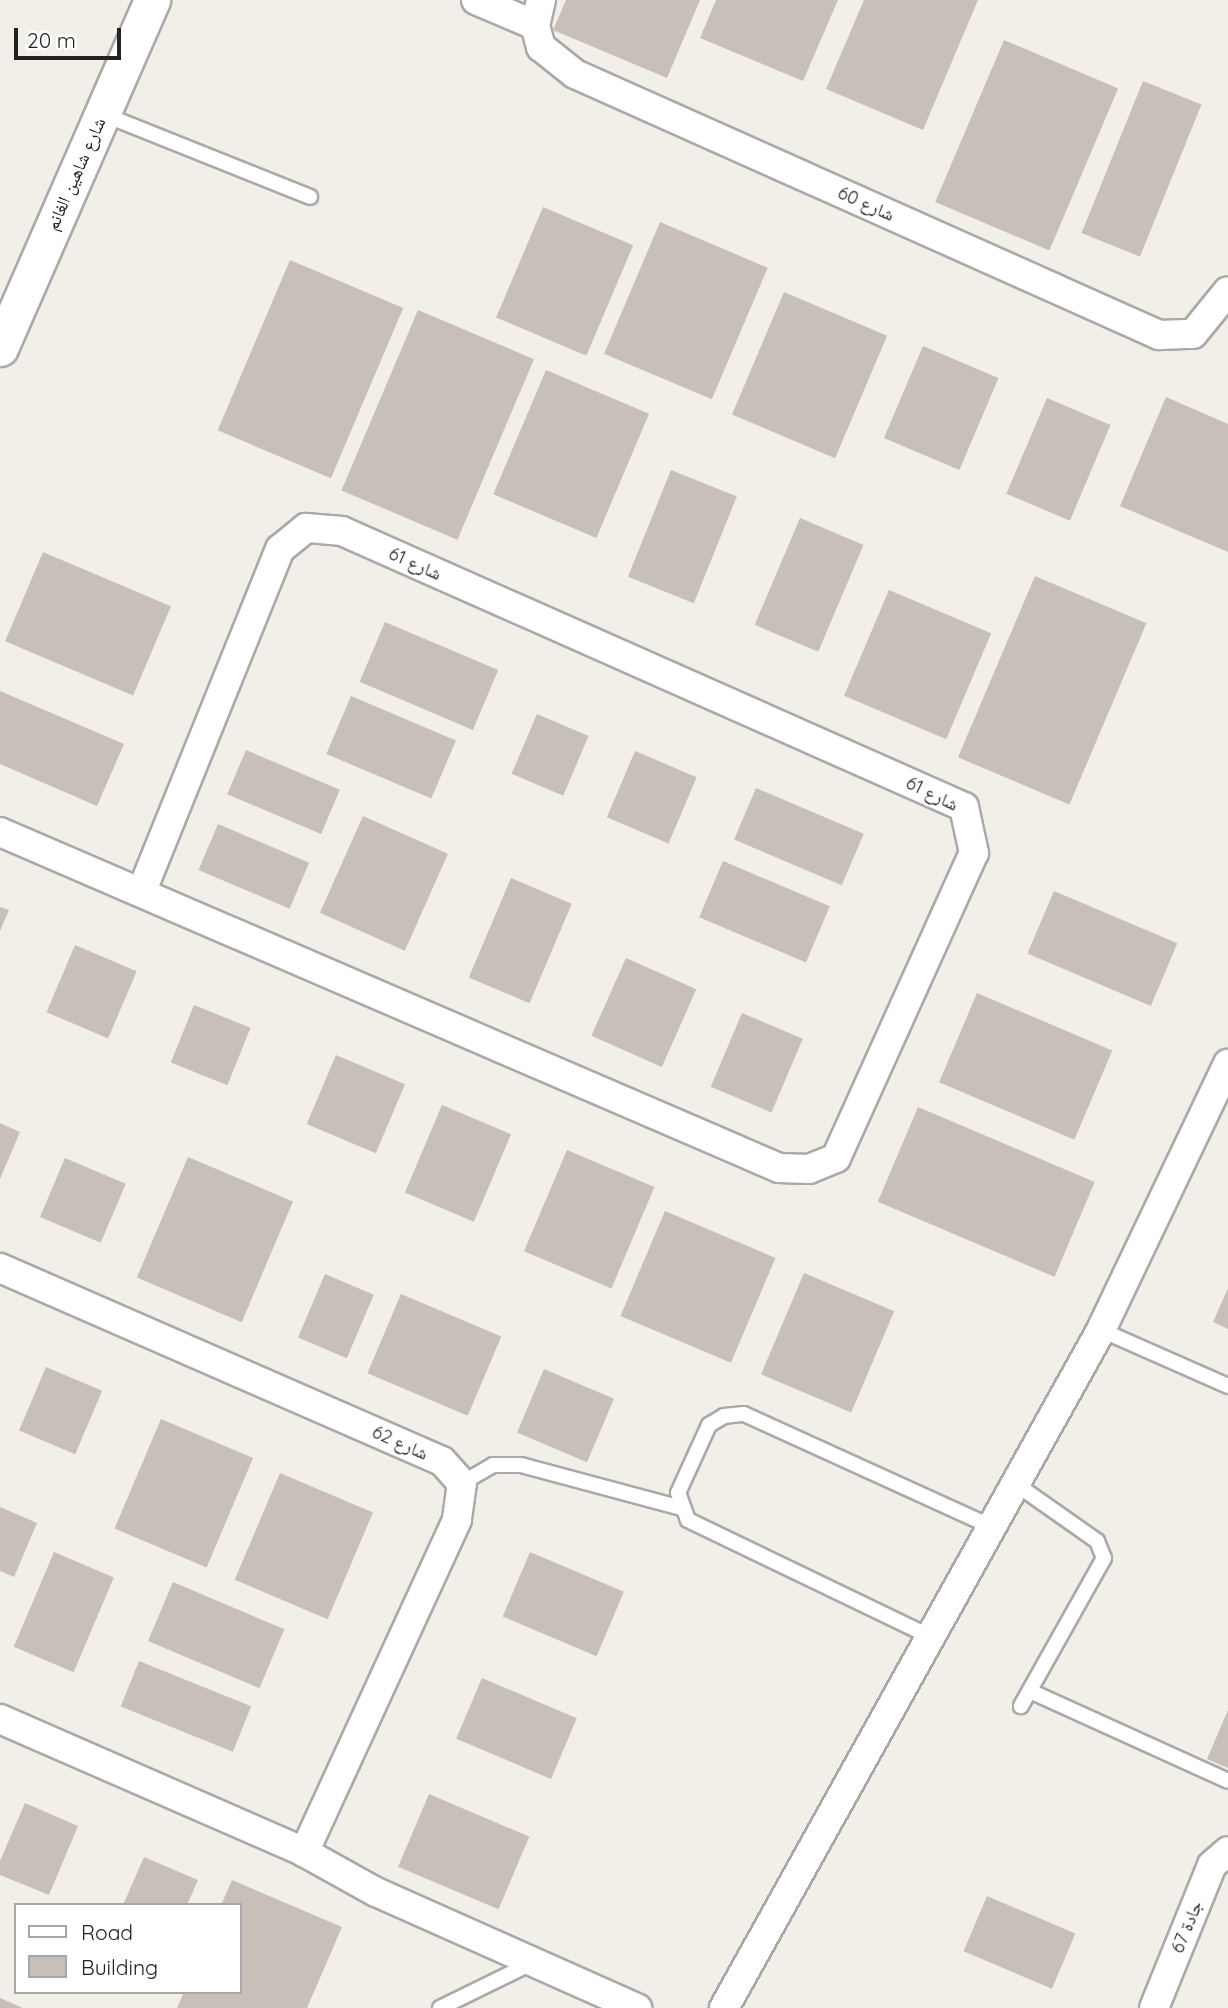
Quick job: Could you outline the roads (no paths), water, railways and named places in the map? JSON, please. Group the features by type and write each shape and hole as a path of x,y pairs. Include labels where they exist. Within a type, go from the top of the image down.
{"street":[{"name":"شارع شاهين الغانم","path":"0,348 152,0"},
{"path":"476,0 538,12"},
{"name":"شارع 60","path":"538,12 541,47 576,74 1159,335 1193,334 1228,291"},
{"name":"شارع 61","path":"0,832 779,1168 809,1169 836,1158 974,853 964,807 342,531 306,528 280,550 142,891"},
{"path":"724,2008 931,1637 1013,1482 1101,1330 1228,1064"},
{"name":"شارع 62","path":"0,1268 442,1461 462,1483"},
{"path":"304,1852 457,1520 462,1483"},
{"path":"0,1719 304,1852 376,1892 637,2008"},
{"name":"جادة 67","path":"1154,2008 1212,1865 1228,1851"}],"lane":[{"path":"103,113 310,197"},
{"path":"1101,1330 1228,1385"},
{"path":"931,1637 688,1520 678,1493 709,1425 724,1416 744,1414 990,1526"},
{"path":"462,1483 493,1465 521,1465 682,1507"},
{"path":"1013,1482 1097,1541 1104,1558 1021,1706"},
{"path":"1030,1691 1228,1781"},
{"path":"440,2008 532,1963"}]}
